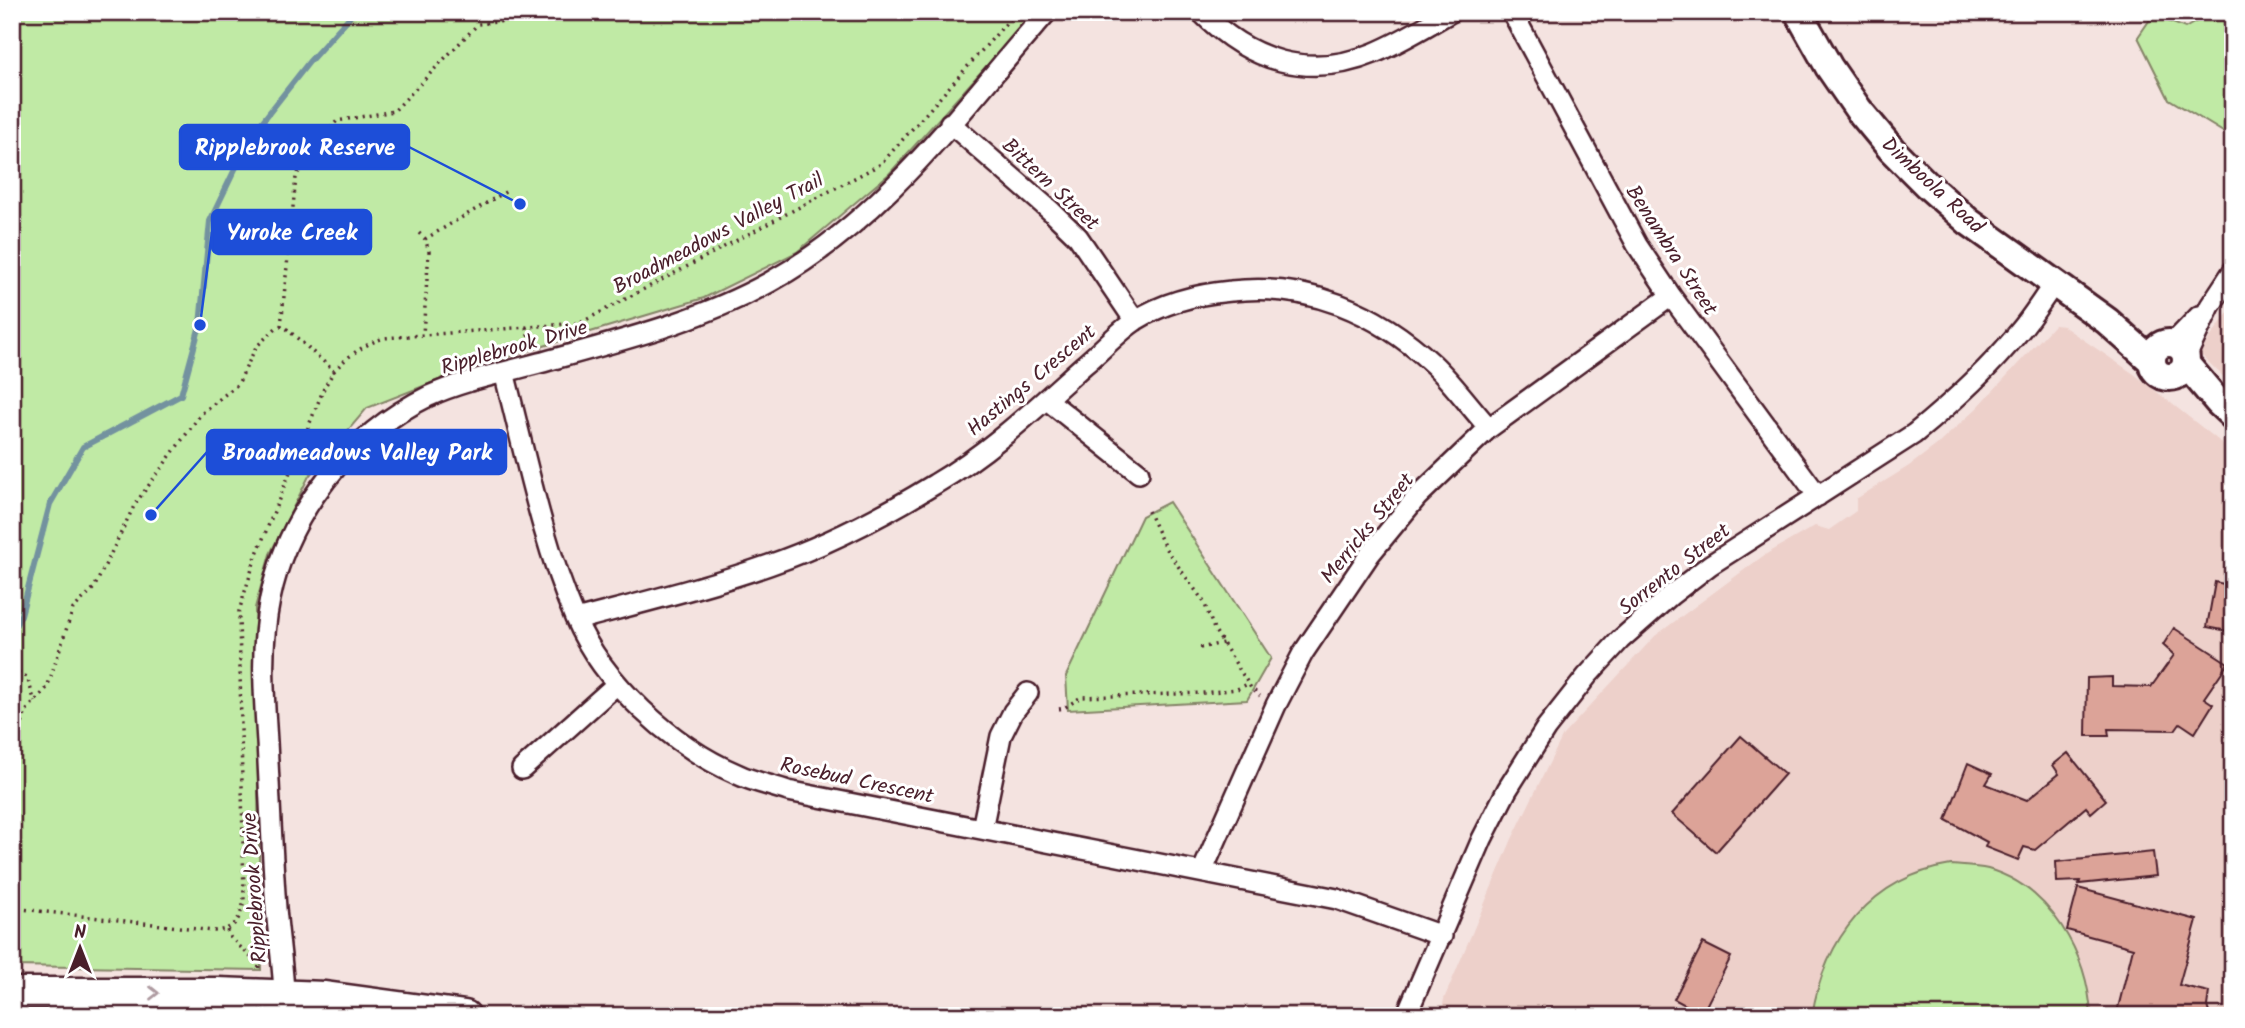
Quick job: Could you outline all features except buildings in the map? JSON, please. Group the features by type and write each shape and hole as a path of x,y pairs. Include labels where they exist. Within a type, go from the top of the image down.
{"main road":[{"path":"12,994 218,993 285,1006 325,997 465,1016"},
{"path":"12,994 154,1016"}],"street":[{"name":"Ripplebrook Drive","path":"285,1006 276,909 263,675 264,636 279,565 305,508 326,479 377,429 430,396 463,383 668,327 717,309 771,282 817,253 862,218 889,192 1047,12"},
{"path":"1201,12 1238,44 1288,63 1315,65 1351,61 1376,52 1451,12"},
{"name":"Benambra Street","path":"1512,12 1621,218 1671,296 1818,496"},
{"name":"Dimboola Road","path":"1798,12 1857,109 1892,150 1969,222 2107,321 2173,358 2225,409"},
{"name":"Bittern Street","path":"950,123 1078,237 1135,321"},
{"path":"2173,358 2233,271"},
{"name":"Sorrento Street","path":"1406,1016 1482,839 1507,790 1546,728 1587,676 1620,640 1710,565 1914,434 1945,409 2020,332 2054,284"},
{"name":"Hastings Crescent","path":"576,620 770,565 833,539 897,507 989,447 1135,321 1169,304 1208,293 1248,289 1286,290 1319,296 1380,323 1435,366 1489,428"},
{"name":"Merricks Street","path":"1202,872 1276,705 1303,653 1370,554 1417,497 1489,428 1671,296"},
{"name":"Rosebud Crescent","path":"504,372 559,575 576,620 617,684 651,718 691,748 737,775 788,791 1337,899 1441,936"},
{"path":"1046,399 1139,473"},
{"path":"522,769 617,684"},
{"path":"982,829 1001,736 1013,712 1027,693"}],"path":[{"path":"281,326 296,177 311,148 337,121 394,111 478,24 534,18 538,12"},
{"name":"Broadmeadows Valley Trail","path":"12,908 214,931 227,930 239,920 244,901 239,611 256,555 324,387 334,371 349,356 366,344 384,338 580,323 881,164 1016,12"},
{"path":"425,239 507,191"},
{"path":"419,233 425,239 429,251 423,334"},
{"path":"281,326 334,371"},
{"path":"12,757 26,711 47,688 73,609 94,588 135,504 201,414 238,384 256,347 281,326"},
{"path":"1148,511 1165,548 1204,602 1214,629 1248,684 1260,696"},
{"path":"1200,648 1223,643"},
{"path":"12,670 27,677 34,702"},
{"path":"1059,709 1081,697 1204,693 1237,689 1248,684"}],"shaded area":[{"path":"2233,306 2233,386 2199,353"},
{"path":"2054,325 2063,326 2134,374 2218,440 2233,456 2233,1016 1441,1016 1444,999 1512,839 1563,735 1655,636 1763,556 1815,526 1829,530 1856,511 1856,499 1909,466 1938,444 1977,408"}],"green space":[{"path":"12,12 1035,12 889,174 797,252 704,298 467,369 367,408 309,476 270,554 255,608 261,970 12,966"},
{"path":"2153,15 2185,28 2199,20 2233,20 2233,138 2169,99 2138,37"},
{"path":"1169,502 1271,658 1247,700 1068,710 1066,676 1142,516"},
{"path":"1951,865 1988,869 2010,878 2030,891 2047,907 2062,926 2082,969 2091,1016 1812,1016 1818,988 1828,962 1840,938 1856,916 1875,898 1898,883 1923,872"}],"waterway":[{"path":"12,632 21,615 50,504 83,447 181,395 200,325 210,221 251,136 309,62 354,12"}],"place":[{"name":"Ripplebrook Reserve","path":"520,204"},
{"name":"Yuroke Creek","path":"200,325"},
{"name":"Broadmeadows Valley Park","path":"151,515"}]}
